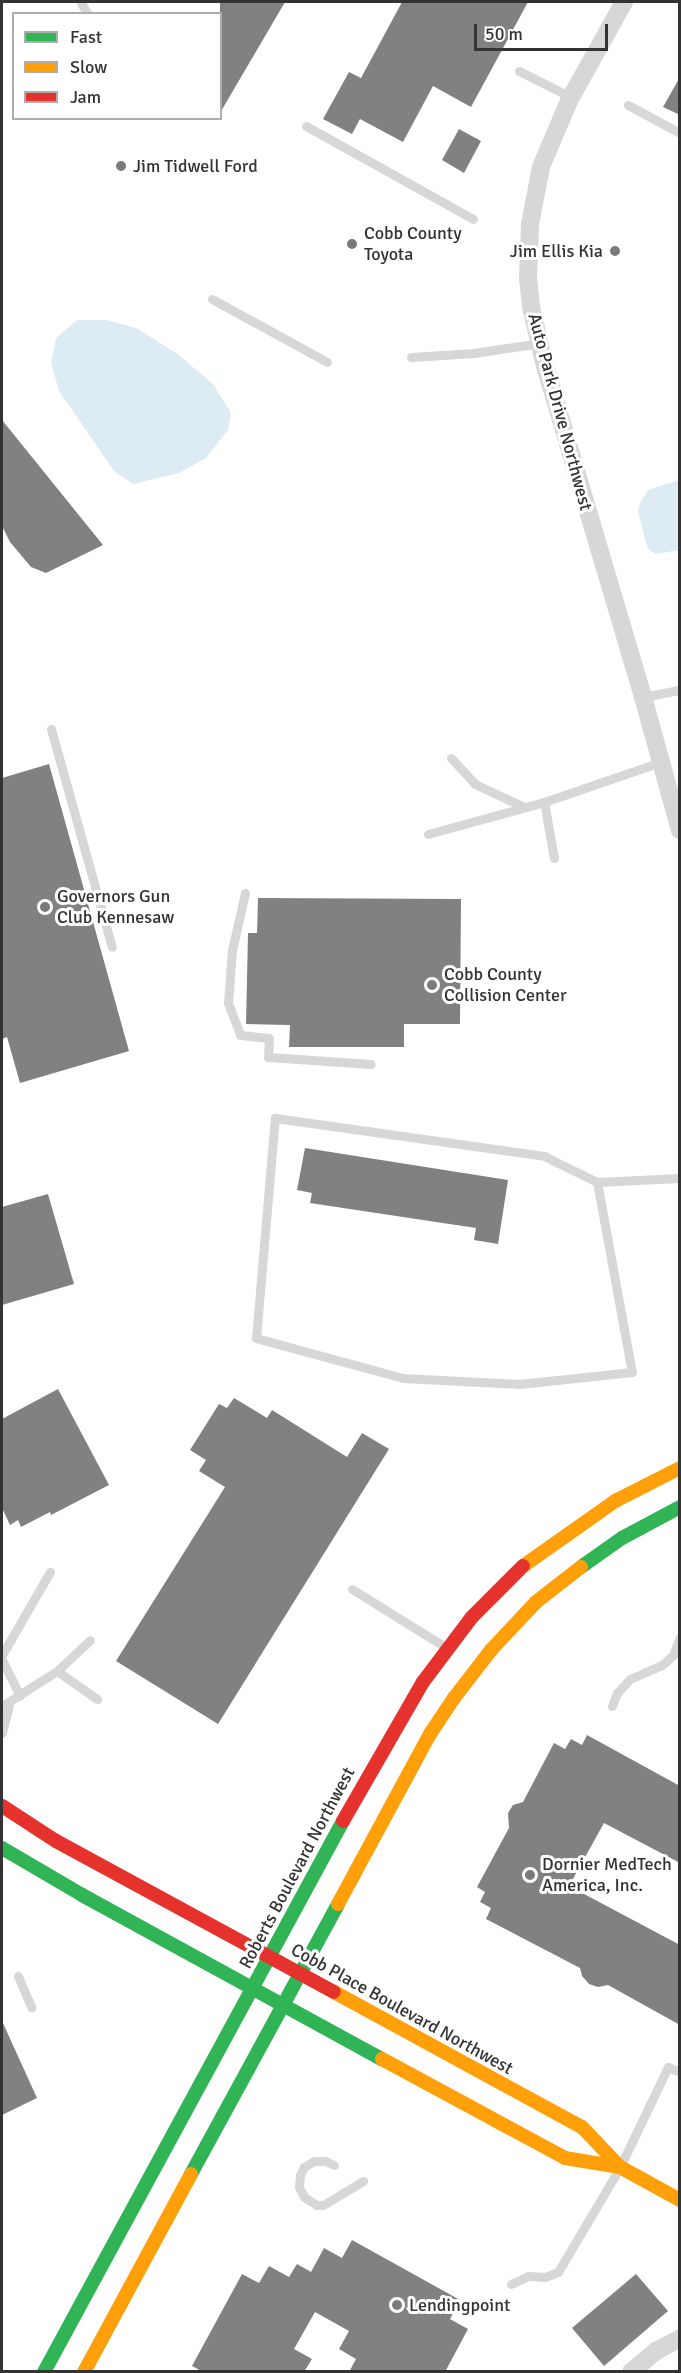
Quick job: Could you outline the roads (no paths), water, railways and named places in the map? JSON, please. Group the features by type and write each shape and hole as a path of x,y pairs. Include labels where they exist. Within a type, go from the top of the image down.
{"street":[{"name":"Auto Park Drive Northwest","path":"624,2 553,134 542,167 530,224 528,278 531,306 540,343 680,830"},
{"name":"Roberts Boulevard Northwest","path":"44,2372 387,1740 423,1682 447,1648 497,1591 546,1548 615,1501 680,1468"},
{"path":"84,2372 430,1734 466,1681 491,1650 536,1602 586,1562 622,1538 680,1507"},
{"name":"Cobb Place Boulevard Northwest","path":"2,1806 56,1841 582,2127 620,2167 680,2200"},
{"name":"Cobb Place Boulevard Northwest","path":"2,1848 252,1988 565,2158 620,2167"},
{"path":"272,1924 295,1910"},
{"path":"324,1929 327,1953"},
{"path":"228,1934 252,1930"},
{"path":"207,1963 221,1987"},
{"path":"334,1979 343,1997"},
{"path":"227,2011 228,2033"},
{"path":"302,2031 327,2028"},
{"path":"257,2052 280,2037"},
{"path":"631,2372 656,2351 680,2338"}],"lane":[{"path":"81,3 87,12"},
{"path":"519,71 571,97"},
{"path":"628,105 680,134"},
{"path":"306,126 473,219"},
{"path":"212,299 327,362"},
{"path":"411,357 474,353 540,343"},
{"path":"643,697 680,690"},
{"path":"51,729 112,947"},
{"path":"451,758 475,784 524,807"},
{"path":"428,834 544,802 661,762"},
{"path":"544,802 554,858"},
{"path":"245,893 232,950 228,1003 240,1035 269,1038 268,1057 371,1064"},
{"path":"597,1182 632,1372 520,1384 403,1378 256,1338 275,1118 544,1156 597,1182 680,1178"},
{"path":"2,1655 50,1572"},
{"path":"352,1589 447,1648"},
{"path":"612,1706 617,1693 630,1679 662,1665 674,1655 680,1637"},
{"path":"2,1733 5,1705 57,1671 90,1641"},
{"path":"2,1660 20,1696"},
{"path":"57,1671 97,1699"},
{"path":"18,1976 31,2007"},
{"path":"511,2284 528,2276 545,2277 558,2272 620,2167 668,2067 680,2072"},
{"path":"334,2164 314,2161 304,2167 300,2175 299,2187 304,2197 317,2205 324,2205 363,2181"}],"place":[{"name":"Jim Tidwell Ford","path":"121,166"},
{"name":"Cobb County Toyota","path":"352,244"},
{"name":"Jim Ellis Kia","path":"615,251"},
{"name":"Governors Gun Club Kennesaw","path":"45,907"},
{"name":"Cobb County Collision Center","path":"432,985"},
{"name":"Dornier MedTech America, Inc.","path":"530,1875"},
{"name":"Lendingpoint","path":"397,2305"}]}
